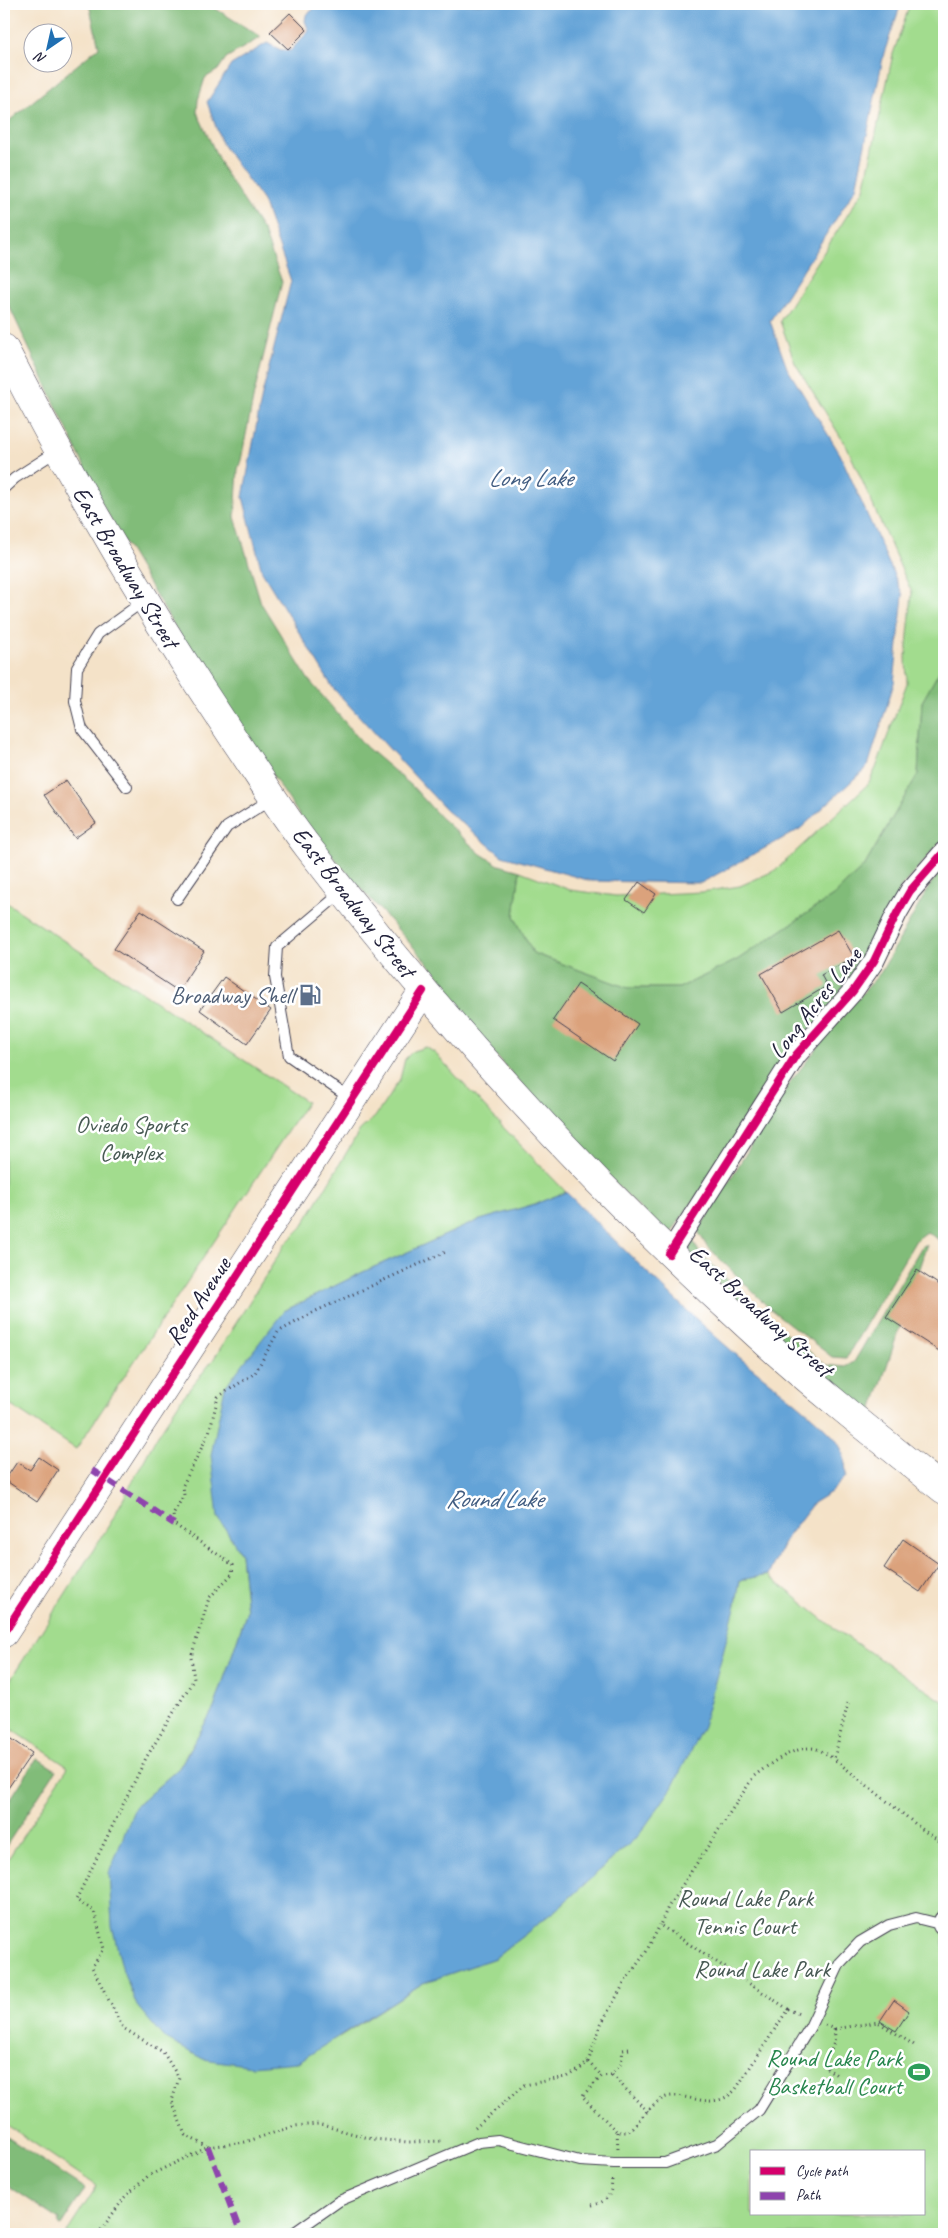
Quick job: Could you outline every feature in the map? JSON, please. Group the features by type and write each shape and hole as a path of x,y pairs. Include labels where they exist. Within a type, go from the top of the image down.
{"main road":[{"name":"East Broadway Street","path":"4,348 58,451 183,663 306,845 424,991 547,1130 669,1254 756,1335 832,1400 944,1490"},
{"name":"Reed Avenue","path":"4,1633 424,991"}],"street":[{"name":"Long Acres Lane","path":"669,1254 796,1054 853,991 874,961 910,891 944,852"}],"lane":[{"path":"4,488 15,478 58,451"},
{"path":"126,787 82,729 75,701 77,668 98,634 146,600"},
{"path":"177,899 227,827 274,797"},
{"path":"343,891 277,947 274,977 289,1056 352,1100"},
{"path":"292,2234 339,2201 478,2142 498,2140 580,2161 614,2163 664,2163 717,2144 759,2110 810,2027 840,1964 860,1942 889,1925 916,1918 944,1924"}],"path":[{"path":"208,2148 185,2135 172,2102 179,2078 163,2052 123,2028 92,1967 104,1949 94,1911 76,1900 146,1758 194,1679 191,1657 209,1598 232,1574 233,1565 174,1524 173,1514 184,1496 183,1485 209,1433 218,1397 255,1373 278,1332 316,1311 448,1251"},
{"path":"834,1759 848,1703"},
{"path":"467,2131 494,2113 524,2085 567,2078 580,2070 588,2062 601,2024 626,1980 646,1952 668,1907 754,1776 768,1765 802,1748 816,1749 834,1759 923,1830 944,1844"},
{"path":"629,2049 622,2050 621,2064 611,2075 602,2076 582,2096 617,2132 628,2132 662,2099 670,2097 718,2101 729,2097 788,2009 660,1925"},
{"path":"834,2029 878,2022 914,2045"},
{"path":"588,2062 602,2076"},
{"path":"611,2075 648,2112"},
{"path":"98,2234 125,2197 148,2176 208,2148 245,2142 295,2126 318,2124 372,2139 408,2142 444,2141 451,2138"},
{"path":"592,2205 604,2202 610,2195 614,2163"}],"green space":[{"path":"89,4 208,4 261,37 226,58 218,70 205,78 198,100 197,112 223,169 264,232 282,282 254,394 238,469 235,517 261,603 308,679 366,747 412,786 440,817 481,854 499,865 520,871 514,916 533,953 628,988 679,988 737,960 833,896 865,865 918,774 922,702 944,663 944,838 902,886 865,956 668,1237 555,1122 441,994 447,985 310,831 192,656 104,508 4,295 4,125 69,72 72,72 72,69 99,47"},
{"path":"910,4 944,4 944,663 922,702 918,774 865,865 833,896 737,960 679,988 628,988 533,953 514,916 520,871 570,890 616,896 702,892 740,886 776,870 868,784 876,768 907,683 906,656 912,593 848,449 795,363 780,321 864,189 893,54"},
{"path":"944,866 944,1243 927,1232 916,1240 846,1358 832,1357 769,1308 706,1245 698,1231 791,1081 841,1018 881,972 932,882"},
{"name":"Oviedo Sports Complex","path":"4,901 307,1102 76,1449 4,1401"},
{"name":"Round Lake Park","path":"426,1047 435,1053 566,1192 535,1204 477,1221 363,1272 284,1311 218,1517 241,1554 247,1611 214,1708 179,1768 135,1807 339,2037 423,1983 495,1958 558,1908 639,1835 736,1604 740,1580 768,1575 835,1629 944,1702 944,2234 66,2234 97,2186 4,2123 4,1865 68,1767 4,1724 4,1690 111,1522 156,1438 182,1398 213,1360 286,1243 302,1227 360,1130 375,1117 400,1079 405,1059 413,1051"},
{"path":"691,1237 699,1252 763,1315 826,1365 845,1367 854,1362 922,1246 927,1244 870,1417 839,1392 683,1251"},
{"path":"37,1758 56,1770 4,1849 4,1809"},
{"path":"4,2135 85,2189 61,2226 58,2224 60,2220 4,2183"}],"water":[{"name":"Long Lake","path":"320,4 901,4 884,53 856,188 770,321 787,368 840,454 903,595 894,683 868,766 800,829 701,883 591,881 502,856 446,810 333,688 262,572 243,497 262,395 291,281 263,201 222,144 207,102 231,65 267,43 281,50 290,51 309,31 305,21 306,15"},
{"name":"Round Lake","path":"566,1192 694,1317 739,1357 810,1414 832,1435 839,1444 843,1454 846,1477 831,1492 813,1503 787,1537 768,1575 740,1580 736,1604 703,1726 672,1788 639,1835 558,1908 495,1958 423,1983 298,2062 252,2066 203,2059 164,2038 137,2006 123,1971 112,1926 109,1873 135,1807 179,1768 214,1708 247,1611 241,1554 218,1517 211,1455 225,1387 284,1311 363,1272 477,1221 535,1204"}],"building":[{"path":"290,13 307,30 288,49 270,32"},
{"path":"66,780 96,823 75,838 44,795"},
{"path":"639,882 656,894 644,912 626,900"},
{"path":"141,910 204,951 178,991 114,949"},
{"path":"838,930 854,957 821,975 827,986 783,1012 761,974"},
{"path":"224,977 271,1010 247,1044 200,1010"},
{"path":"578,984 638,1024 613,1061 553,1020"},
{"path":"917,1270 944,1288 944,1354 886,1317"},
{"path":"39,1457 58,1470 37,1502 5,1480 17,1462 30,1470"},
{"path":"903,1539 939,1564 920,1592 884,1568"},
{"path":"9,1737 32,1753 4,1794 4,1745"},
{"path":"894,2000 909,2011 896,2031 880,2021"}],"marked path":[{"path":"92,1470 174,1524"},
{"path":"208,2147 241,2234"}],"cycle path":[{"path":"669,1254 796,1055 853,991 874,961 910,891 944,852"},
{"path":"4,1633 423,991"}],"place":[{"name":"Broadway Shell","path":"310,995"},
{"name":"Round Lake Park Basketball Court","path":"919,2072"}],"park label":[{"name":"Round Lake Park Tennis Court","path":"745,1912"}]}
